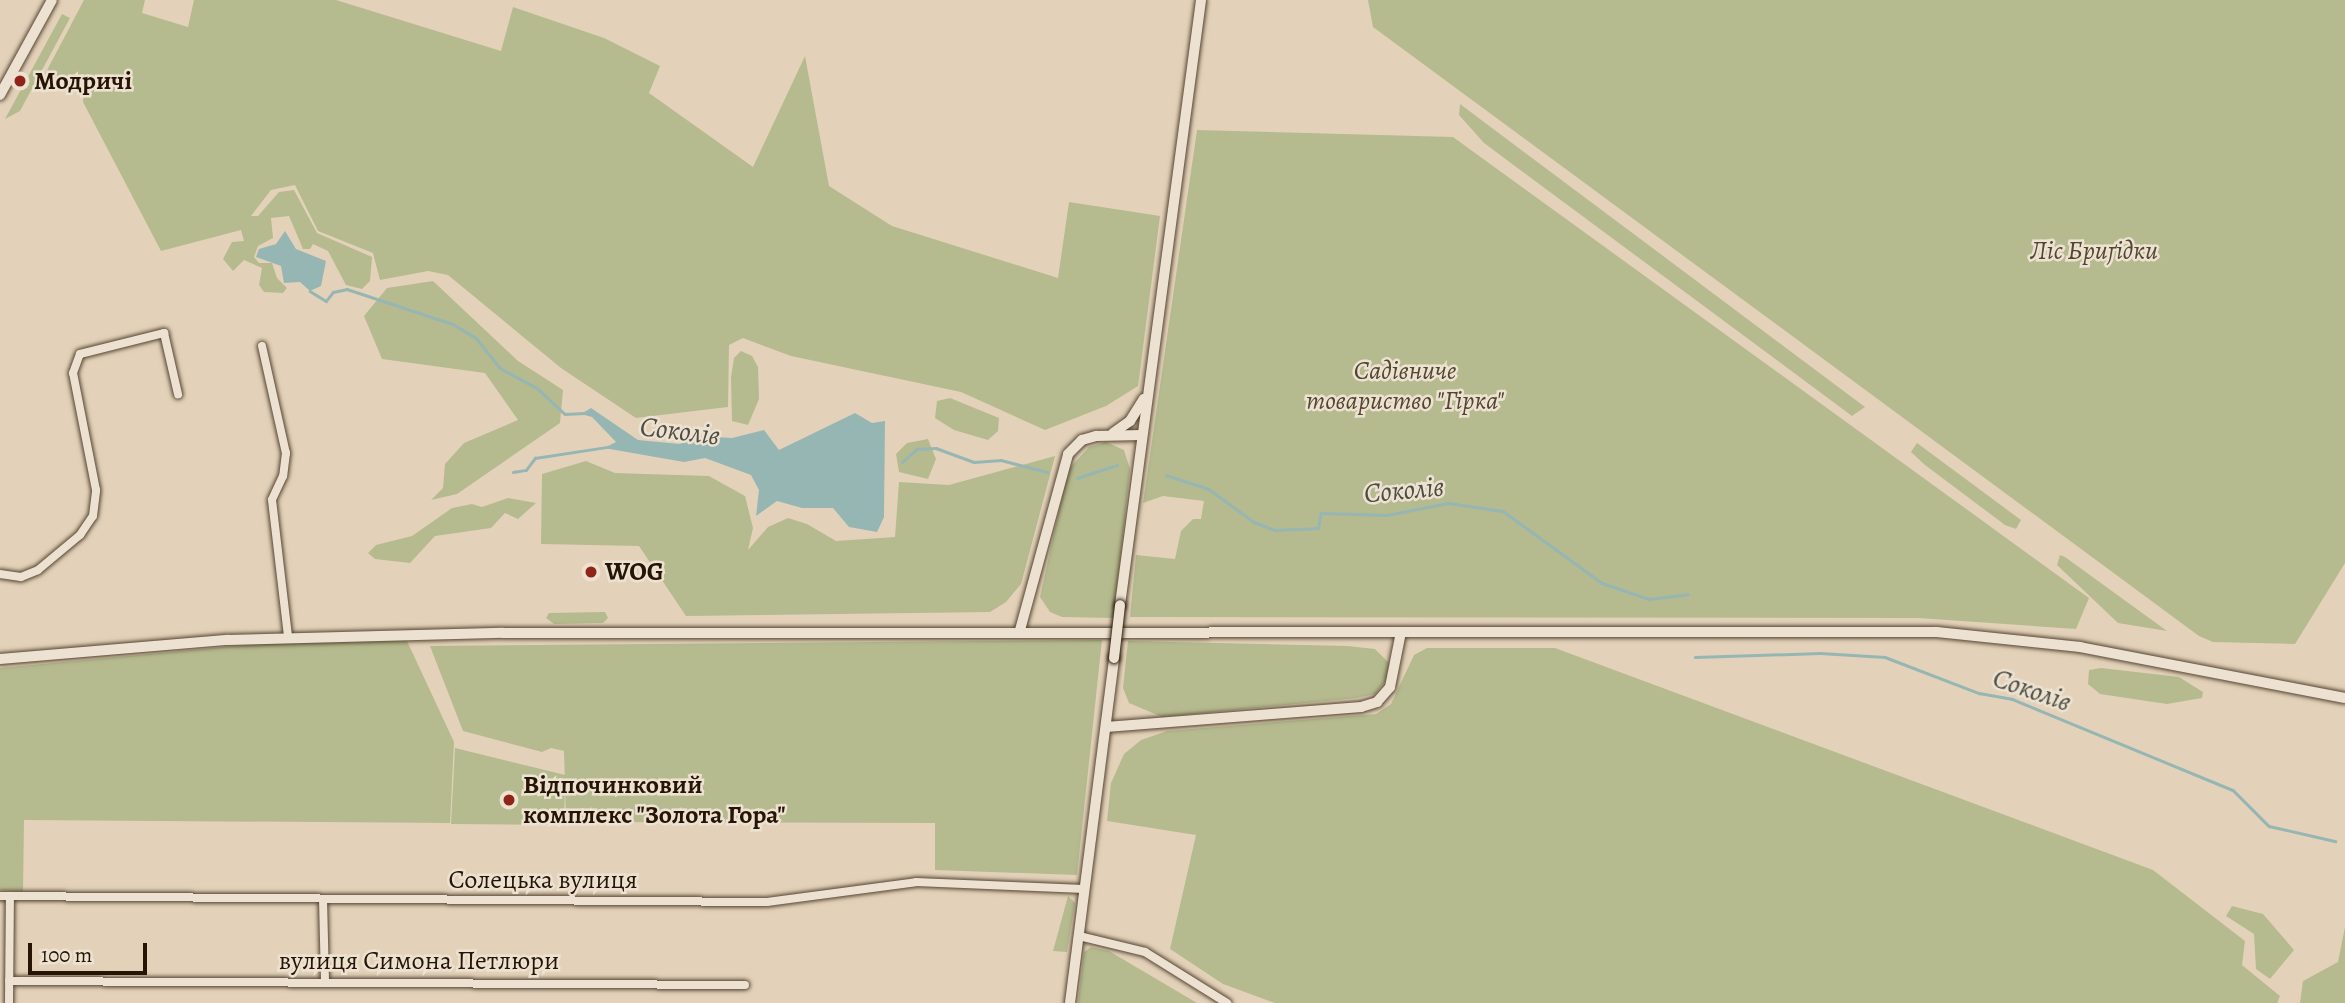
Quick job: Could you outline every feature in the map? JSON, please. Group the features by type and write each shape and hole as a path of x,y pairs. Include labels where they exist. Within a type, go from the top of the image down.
{"main road":[{"path":"0,95 52,0"},
{"path":"1070,1003 1142,435 1202,0"},
{"path":"1112,434 1130,421 1148,390"},
{"path":"1020,630 1068,454 1082,440 1112,434 1142,435"},
{"path":"0,659 288,636 1020,630 1977,634 2080,647 2345,698"},
{"path":"1106,727 1361,707 1377,702 1390,687 1401,632"}],"street":[{"path":"0,574 21,577 38,570 80,535 93,516 96,490 73,365 87,348 164,334 178,394"},
{"path":"261,346 286,453 284,476 275,491 272,510 288,636"},
{"name":"Солецька вулиця","path":"0,896 767,902 939,881 1084,889"},
{"path":"9,1003 10,897"},
{"path":"323,899 325,982"},
{"path":"1079,936 1145,952 1227,1003"},
{"name":"вулиця Симона Петлюри","path":"9,981 745,985"}],"green space":[{"path":"84,0 145,0 142,13 188,27 194,0 336,0 501,51 513,7 604,38 660,66 649,93 753,167 805,56 829,186 892,226 1058,278 1069,202 1160,216 1138,386 1106,406 1045,430 961,392 791,356 743,338 729,345 728,407 636,418 561,368 448,275 428,271 380,280 373,253 318,231 295,185 271,190 251,216 258,216 279,192 294,190 317,233 372,257 370,281 362,289 346,285 328,251 313,244 310,249 303,249 289,216 271,218 273,238 258,246 254,257 259,263 272,263 277,278 287,288 283,293 264,292 259,285 262,268 244,260 233,271 223,259 232,242 244,241 241,230 161,251 83,102 85,87 45,74"},
{"name":"Ліс Бриґідки","path":"1368,0 2345,0 2345,563 2295,644 2213,642 2199,636 1373,27"},
{"path":"62,14 70,18 20,111 5,119"},
{"path":"1460,104 1865,407 1852,416 1484,143 1459,115"},
{"name":"Садівниче товариство \"Гірка\"","path":"1197,130 1453,137 2089,598 2076,629 1918,618 1130,617 1136,555 1175,559 1181,531 1193,519 1201,519 1204,501 1163,496 1143,503"},
{"path":"433,281 518,361 563,390 560,423 457,494 431,500 443,488 445,464 464,443 518,420 485,373 382,359 364,316 387,288"},
{"path":"741,351 752,356 758,367 759,399 748,425 732,421 731,377 734,358"},
{"path":"950,398 999,418 998,431 988,440 954,430 935,418 937,401"},
{"path":"928,439 936,459 928,479 899,472 896,454 907,443"},
{"path":"1106,442 1124,450 1130,469 1114,618 1062,617 1050,612 1040,597 1068,470 1089,447"},
{"path":"1917,443 2021,520 2016,529 2005,525 1925,465 1911,452"},
{"path":"1055,456 1021,584 1006,602 990,612 686,616 639,546 541,544 542,474 586,461 615,473 709,476 745,496 753,528 748,550 768,527 788,518 807,524 836,541 895,537 899,482 949,485"},
{"path":"508,498 536,503 518,519 505,513 491,528 435,536 410,563 375,559 368,553 376,545 412,536 452,508 472,504 482,507"},
{"path":"2060,555 2167,631 2118,623 2057,565"},
{"path":"605,612 608,618 603,623 554,624 546,618 549,613"},
{"path":"381,639 407,641 454,742 450,823 24,820 23,892 0,890 0,668 267,643"},
{"path":"1102,640 1077,875 935,870 935,823 566,822 564,751 551,748 542,752 463,731 430,646"},
{"path":"1128,641 1348,646 1375,649 1390,664 1387,679 1375,694 1162,717 1129,703 1123,688"},
{"path":"1427,648 1555,648 2153,870 2245,941 2242,965 2280,996 2277,1003 1275,1003 1223,984 1170,949 1196,835 1107,821 1111,783 1124,754 1141,740 1167,731 1376,714 1391,704 1414,655"},
{"path":"2101,668 2179,677 2203,692 2202,698 2167,704 2100,694 2088,684 2089,670"},
{"name":"Відпочинковий комплекс \"Золота Гора\"","path":"455,748 565,775 564,825 451,824"},
{"path":"1068,896 1075,903 1067,952 1053,951"},
{"path":"2232,906 2263,914 2294,950 2270,979 2256,969 2254,934 2226,916"},
{"path":"2345,927 2345,1003 2300,1003 2303,981 2338,962"},
{"path":"1091,947 1109,951 1197,1003 1078,1003 1084,952"}],"water":[{"path":"285,231 296,249 326,261 321,286 310,291 300,282 284,283 281,266 256,257 259,249 276,244"},
{"path":"591,408 638,440 680,444 697,436 732,438 764,430 779,450 855,413 872,423 885,421 884,517 877,532 849,527 833,508 802,508 777,501 756,516 759,490 751,475 705,458 684,462 604,448 616,442 592,417 581,414"}],"waterway":[{"name":"Соколів","path":"310,291 326,301 333,292 347,289 453,324 476,338 500,368 537,388 565,414 584,413"},
{"path":"513,472 526,470 535,458 607,447"},
{"name":"Соколів","path":"902,462 917,449 936,448 974,462 1001,460 1047,472"},
{"name":"Соколів","path":"1077,478 1117,465"},
{"name":"Соколів","path":"1166,475 1209,489 1254,522 1275,530 1318,528 1321,513 1387,515 1448,503 1503,511 1602,583 1649,599 1688,594"},
{"name":"Соколів","path":"1695,657 1820,653 1885,657 1979,693 2012,699 2233,790 2269,826 2335,841"}],"place":[{"name":"Модричі","path":"20,81"},
{"name":"WOG","path":"591,572"},
{"name":"Відпочинковий комплекс \"Золота Гора\"","path":"509,800"}]}
